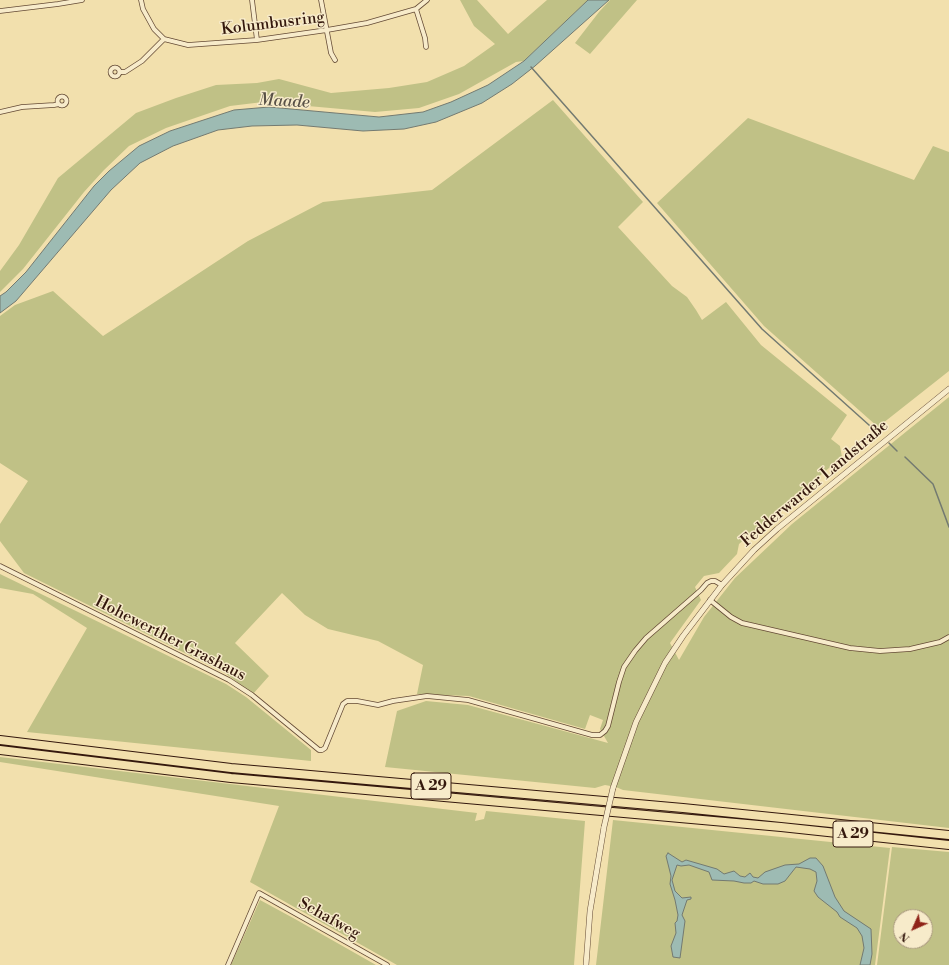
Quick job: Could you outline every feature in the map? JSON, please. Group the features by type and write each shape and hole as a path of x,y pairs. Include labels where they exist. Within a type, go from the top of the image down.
{"highway":[{"name":"A 29","path":"0,740 231,768 683,808 949,835"},
{"name":"A 29","path":"0,750 231,778 781,826 949,845"},
{"path":"925,842 936,848 949,850"}],"street":[{"path":"0,11 82,0"},
{"path":"120,72 126,72 142,61 164,39 154,29 143,9 141,0"},
{"path":"252,0 257,40"},
{"path":"321,0 331,53 335,60"},
{"name":"Kolumbusring","path":"164,39 188,45 257,40 327,30 368,23 416,9 427,0"},
{"path":"416,9 426,46"},
{"path":"0,112 59,104"},
{"name":"Fedderwarder Landstraße","path":"586,965 590,911 604,827 613,788 636,722 665,663 710,600 754,550 777,529 949,389"},
{"name":"Hohewerther Grashaus","path":"0,566 229,680 252,695 319,750 325,748 343,704 347,701 357,701 378,705 393,701 427,696 468,700 592,735 600,735 608,726 624,667 635,651 656,628 701,590 707,583 715,581 722,585"},
{"path":"710,600 731,617 742,623 850,648 880,651 910,649 940,642 949,638"},
{"name":"Schafweg","path":"228,965 258,894 387,965"}],"green space":[{"path":"460,0 477,0 508,34 547,0 588,0 524,61 516,62 459,94 419,108 375,112 263,102 230,106 166,128 129,146 84,192 23,269 0,292 0,271 19,245 58,178 136,113 216,85 257,83 279,79 331,93 389,88 427,82 464,66 495,44 474,26"},
{"path":"610,0 637,0 590,54 575,43"},
{"path":"553,100 643,202 618,227 672,286 687,297 702,320 726,302 761,345 847,415 831,439 840,446 842,457 739,544 737,554 719,573 704,576 695,587 701,600 670,643 679,660 704,617 735,578 792,524 949,397 949,828 623,790 605,785 595,788 385,767 397,711 426,701 468,705 608,743 600,729 603,720 590,715 585,729 469,696 417,694 423,665 378,641 328,629 305,615 282,593 235,643 269,676 253,694 225,673 24,573 0,541 0,524 28,481 0,463 0,316 15,305 53,291 103,336 248,241 323,202 432,190"},
{"path":"748,118 914,180 933,146 949,152 949,371 878,427 764,326 657,203"},
{"path":"0,574 226,684 246,697 311,750 311,761 27,732 87,628 33,594 0,588"},
{"path":"0,757 477,813 475,821 484,819 486,811 585,821 574,965 397,965 250,882 279,806 0,762"},
{"path":"613,820 890,848 875,965 596,965"},
{"path":"892,847 949,852 949,965 877,965"},
{"path":"260,900 295,919 376,965 231,965"}],"water":[{"path":"588,0 609,0 535,66 512,84 482,103 436,122 404,129 363,131 297,125 252,126 218,130 173,146 140,163 111,190 16,301 0,313 0,296 26,272 94,186 109,171 139,146 170,131 234,110 269,107 379,117 423,112 451,102 488,85 524,61"},
{"path":"668,853 682,862 686,860 717,869 724,874 734,871 740,876 745,877 750,873 753,877 758,878 765,872 785,865 799,864 810,858 816,858 823,866 835,897 844,911 871,929 872,954 870,965 860,965 864,948 862,936 857,928 840,917 837,912 818,897 814,891 817,881 816,872 810,869 796,867 785,881 778,884 763,884 754,881 751,883 744,883 712,880 709,872 689,865 677,865 672,880 675,891 682,898 691,897 691,899 687,900 682,915 685,921 680,958 673,957 671,946 676,933 675,923 678,915 670,884 671,876 666,856"}],"waterway":[{"path":"531,67 762,329 879,434"},
{"path":"889,443 897,451"},
{"path":"905,457 933,484 949,527"}],"water label":[{"name":"Maade","path":"284,102"}]}
